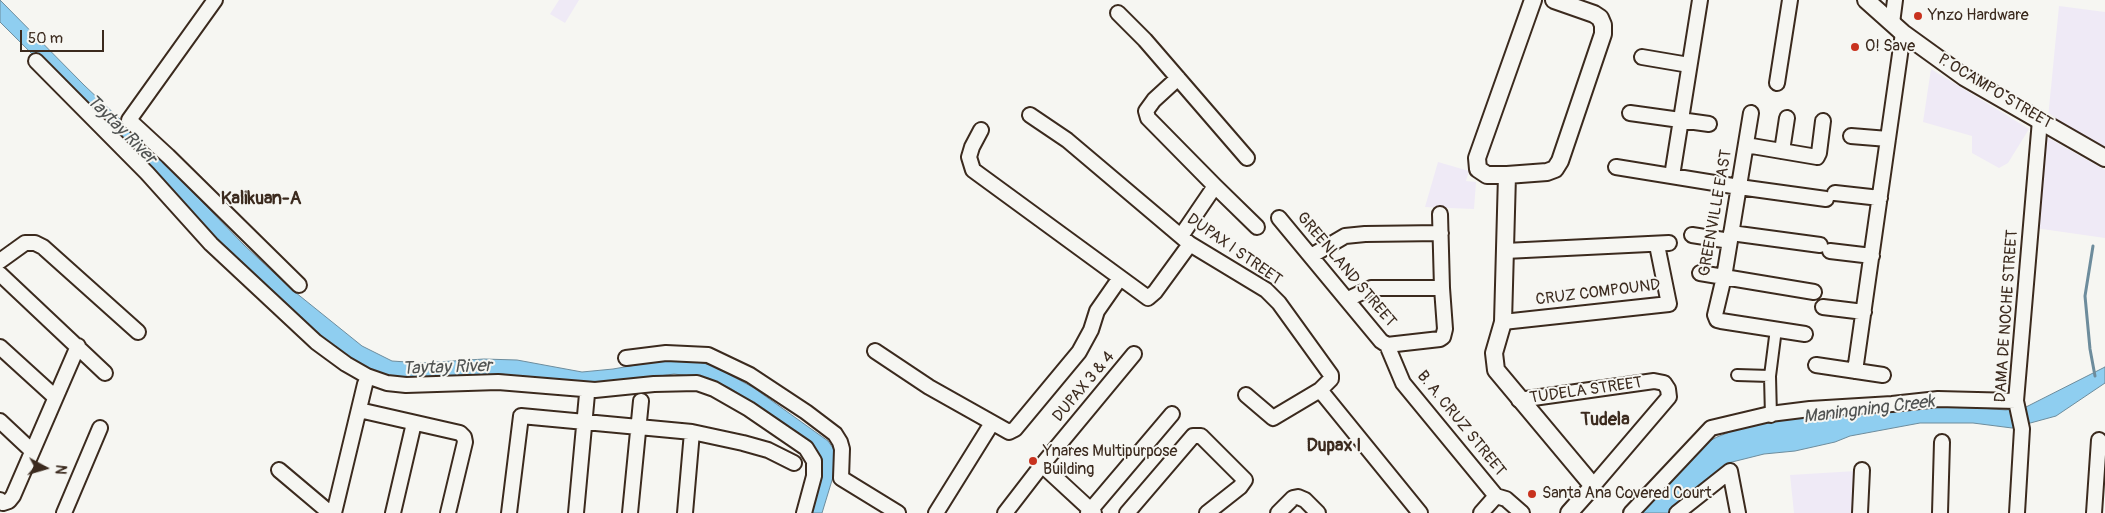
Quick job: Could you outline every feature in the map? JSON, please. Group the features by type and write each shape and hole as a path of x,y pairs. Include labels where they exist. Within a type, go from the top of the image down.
{"street":[{"path":"215,0 128,120 174,162 299,285"},
{"path":"1532,0 1476,164 1480,172 1487,175 1507,176 1548,172 1555,168 1560,161 1603,34 1603,25 1600,18 1594,14 1554,0"},
{"path":"1672,176 1700,0"},
{"path":"1777,83 1790,0"},
{"name":"P. OCAMPO STREET","path":"1866,0 1897,28 1964,77 2105,158"},
{"path":"1855,371 1888,139 1897,28 1895,0"},
{"path":"1118,13 1146,40 1247,158"},
{"path":"1642,57 1689,65"},
{"path":"36,61 147,173 211,244 316,342 346,364 368,376 387,383 406,385 498,382 595,390 654,384 690,383 714,389 749,409 806,448 814,461 814,476 804,513"},
{"path":"1178,78 1154,100 1146,111 1148,118 1257,227"},
{"path":"1630,113 1709,124"},
{"name":"GREENVILLE EAST","path":"1751,113 1724,277 1715,315 1716,320 1776,329"},
{"name":"DUPAX I STREET","path":"1030,115 1067,140 1186,240 1266,290 1279,303 1330,371 1331,379 1320,390"},
{"path":"1782,151 1787,118"},
{"name":"DAMA DE NOCHE STREET","path":"2017,513 2022,429 2016,403 2040,120"},
{"path":"1746,145 1817,157 1823,121"},
{"path":"981,130 972,147 970,157 973,170 1148,298 1155,292 1186,240 1214,186"},
{"path":"1851,136 1888,139"},
{"path":"1616,167 1739,187 1830,196 1880,198"},
{"path":"1507,176 1503,322 1494,353 1496,370 1519,400 1593,486"},
{"path":"1387,344 1440,339 1443,337 1445,329 1440,214"},
{"name":"GREENLAND STREET","path":"1279,218 1381,341 1387,344"},
{"path":"1311,256 1345,236 1441,233"},
{"path":"1692,235 1730,237 1825,248 1872,256"},
{"path":"0,261 25,244 35,243 43,247 138,332"},
{"name":"CRUZ COMPOUND","path":"1503,322 1669,304 1663,244 1505,251"},
{"path":"1700,273 1814,292"},
{"path":"0,274 105,373"},
{"path":"875,351 929,387 1008,432 1015,429 1079,352 1091,330 1096,311 1120,278"},
{"path":"1348,299 1371,288 1442,288"},
{"path":"1822,307 1864,312"},
{"path":"1771,416 1770,376 1776,329 1805,334"},
{"name":"B. A. CRUZ STREET","path":"1387,344 1403,383 1496,496 1506,499 1522,513"},
{"path":"0,500 2,503 9,502 14,496 78,346"},
{"path":"0,347 55,397"},
{"path":"626,358 666,353 708,355 750,375 835,434 842,449 841,478 898,513"},
{"name":"DUPAX 3 & 4","path":"1005,513 1042,465 1134,354"},
{"path":"1816,365 1884,375"},
{"path":"1737,376 1770,376"},
{"name":"TUDELA STREET","path":"1519,400 1654,381 1664,383 1668,389 1669,397 1569,513"},
{"path":"334,513 365,384"},
{"path":"1246,395 1273,418 1320,390 1420,513"},
{"path":"576,513 587,394"},
{"path":"1631,513 1706,431 1744,419 1938,399 2016,403"},
{"path":"630,513 641,401"},
{"path":"359,410 460,434 464,437 465,442 448,513"},
{"path":"1042,465 1091,512 1172,414"},
{"path":"509,513 521,416 692,432 768,450 794,462"},
{"path":"0,421 32,451"},
{"path":"393,513 414,423"},
{"path":"936,513 992,423"},
{"path":"64,513 100,428"},
{"path":"685,513 692,432"},
{"path":"1127,513 1193,436 1201,436 1245,480 1240,487 1207,513"},
{"path":"2098,505 2099,440"},
{"path":"1940,513 1942,442"},
{"path":"280,470 330,513"},
{"path":"1860,513 1862,470"},
{"path":"1677,513 1730,471 1738,513"},
{"path":"1482,513 1496,496"},
{"path":"1278,513 1293,498 1298,497 1305,500 1318,513"}],"shaded area":[{"path":"559,0 579,0 565,23 550,14"},
{"path":"2059,6 2105,12 2105,148 2048,118"},
{"path":"1931,69 2029,129 2008,163 1999,168 1972,153 1972,136 1923,122"},
{"path":"2045,136 2105,170 2105,238 2035,228"},
{"path":"1438,162 1469,171 1466,181 1476,182 1474,209 1425,207"},
{"path":"1856,471 1854,513 1794,513 1790,475"}],"water":[{"name":"Taytay River","path":"0,0 84,85 144,142 244,245 290,288 362,346 392,361 421,363 484,359 517,360 582,372 613,369 670,359 695,361 714,366 754,388 828,441 835,451 833,477 822,513 807,513 808,444 772,415 730,388 708,378 674,374 591,385 502,374 407,379 374,374 337,353 280,301 0,22"},
{"path":"2105,367 2105,383 2056,416 2012,428 1973,423 1920,423 1850,436 1835,442 1795,451 1764,454 1728,463 1673,513 1636,513 1697,448 1717,437 1763,419 1943,405 2006,410 2026,407"}],"waterway":[{"path":"2093,246 2085,296 2090,349 2095,376"}],"place":[{"name":"Ynzo Hardware","path":"1918,16"},
{"name":"O! Save","path":"1855,47"},
{"name":"Ynares Multipurpose Building","path":"1033,461"},
{"name":"Santa Ana Covered Court","path":"1532,494"}],"district":[{"name":"Kalikuan-A","path":"261,199"},
{"name":"Tudela","path":"1605,420"},
{"name":"Dupax I","path":"1334,446"}],"water label":[{"name":"Maningning Creek","path":"1869,410"}]}
